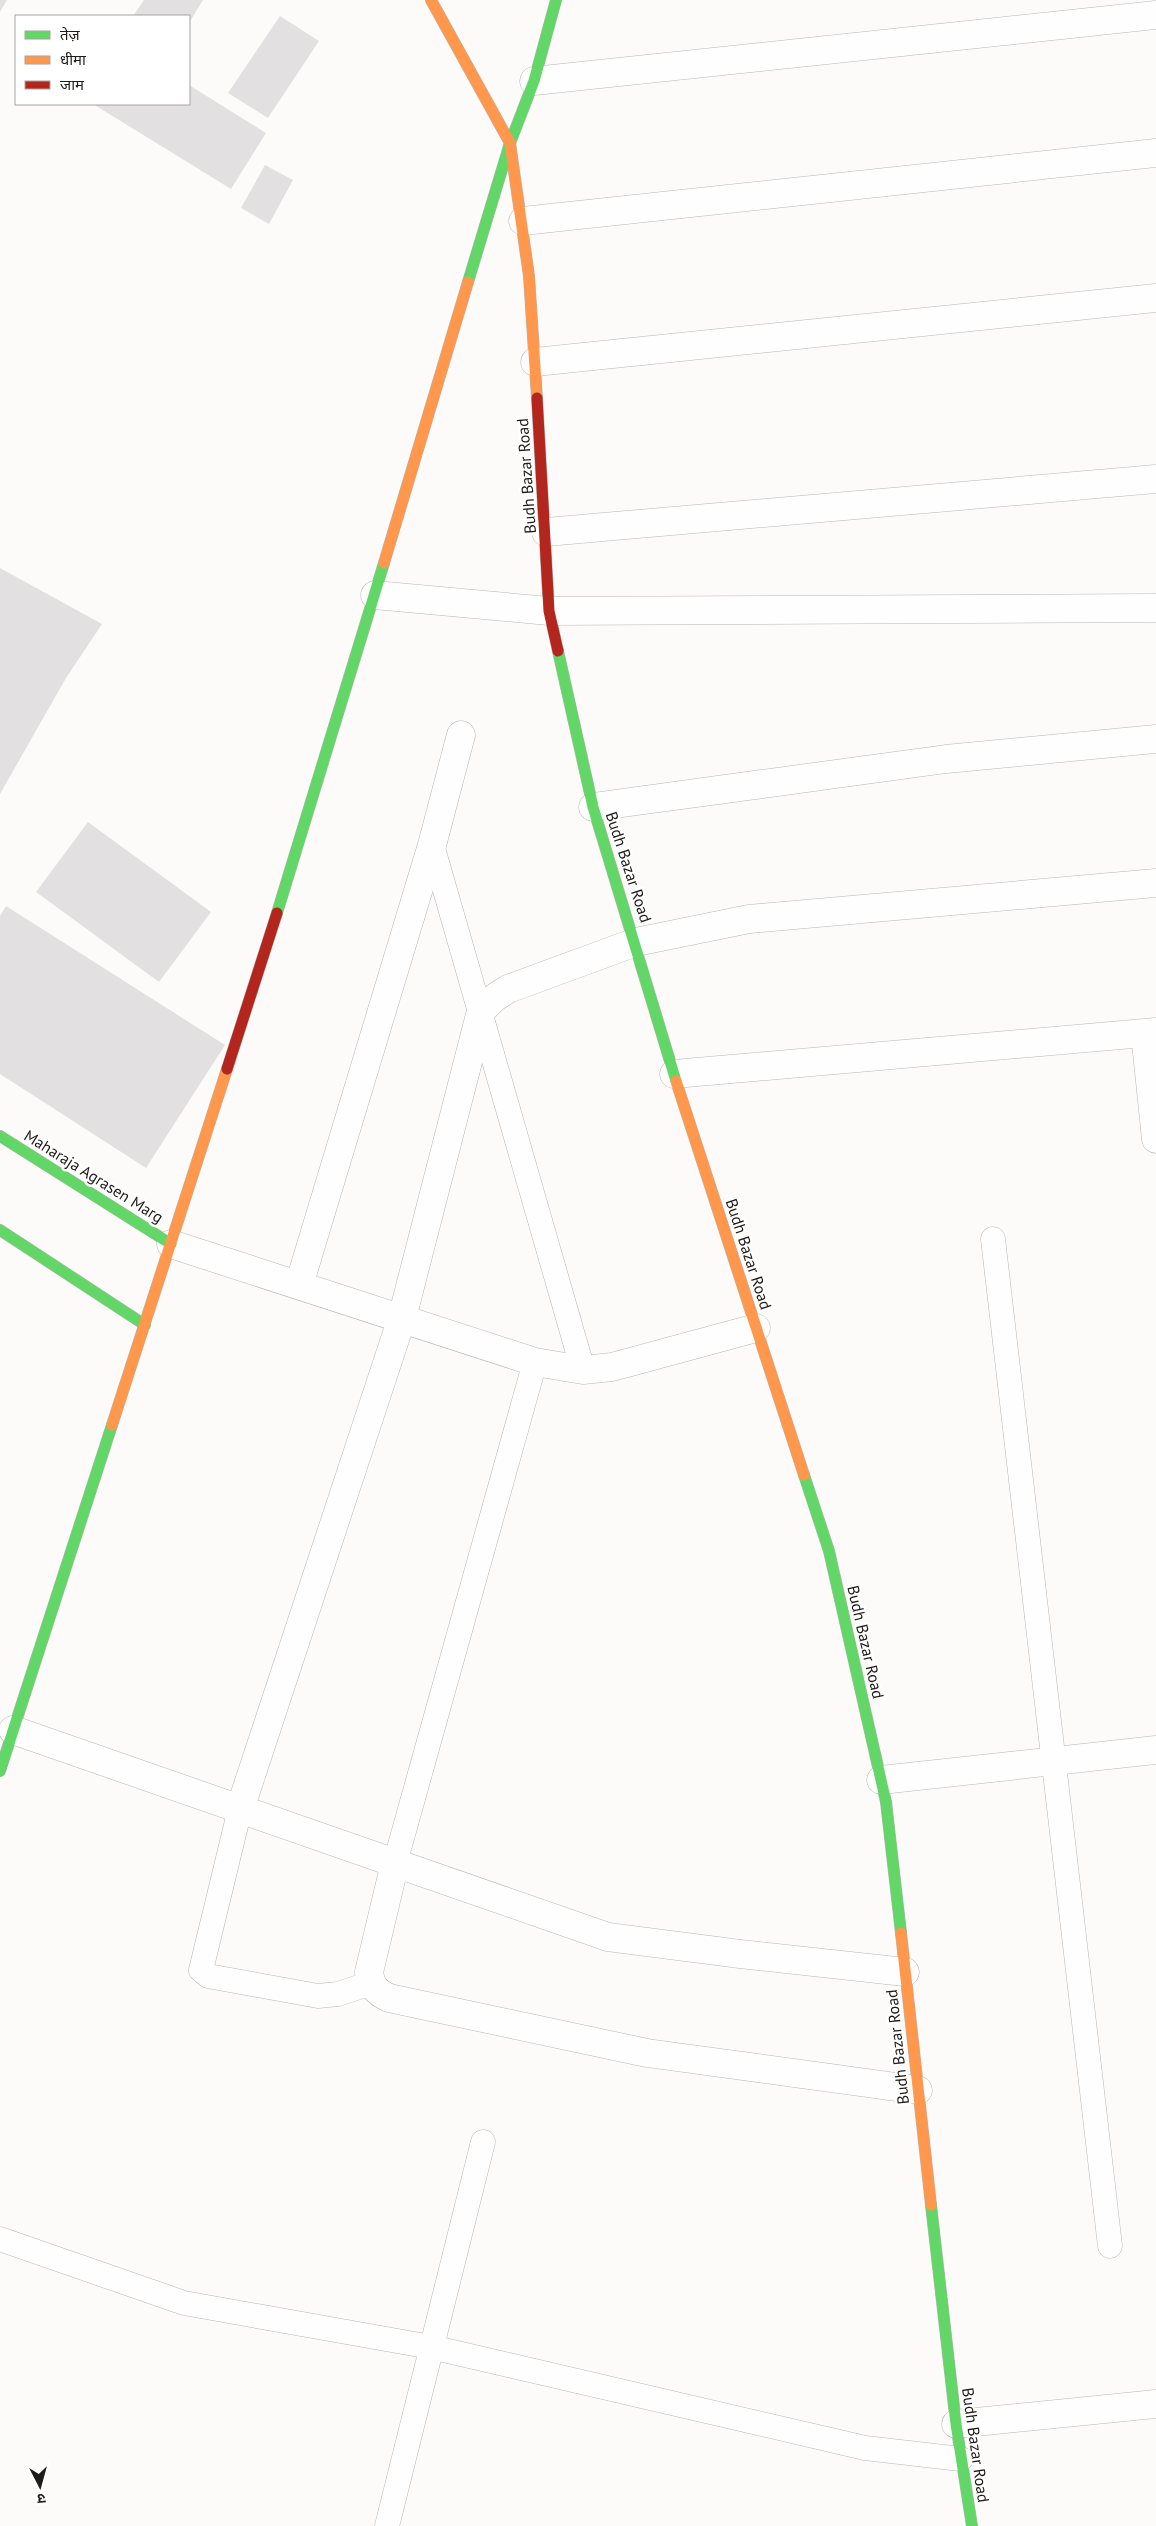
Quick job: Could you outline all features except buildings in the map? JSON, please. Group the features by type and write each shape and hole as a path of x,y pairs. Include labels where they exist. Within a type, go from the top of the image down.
{"street":[{"path":"431,0 510,143"},
{"path":"0,1772 303,833 510,143 534,81 556,0"},
{"path":"534,81 1156,15"},
{"name":"Budh Bazar Road","path":"510,143 523,221 535,362 549,612 593,807 636,942 674,1074 829,1552 886,1802 956,2424 972,2526"},
{"path":"523,221 1156,153"},
{"path":"535,362 1156,298"},
{"path":"546,532 1156,479"},
{"path":"375,595 549,612 1156,608"},
{"path":"299,1285 432,844 461,735"},
{"path":"593,807 946,759 1156,739"},
{"path":"240,1809 402,1318 481,1012 494,998 508,989 636,942 749,919 1156,883"},
{"path":"674,1074 1150,1033 1156,1140"},
{"name":"Maharaja Agrasen Marg","path":"0,1136 171,1244"},
{"path":"0,1230 145,1325"},
{"path":"171,1244 535,1362 583,1370 612,1367 756,1328"},
{"path":"13,1730 608,1936 740,1954 905,1972"},
{"path":"881,1780 1156,1750"},
{"path":"395,1863 370,1960 371,1983 376,1992 389,1998 647,2053 918,2090"},
{"path":"956,2424 1156,2404"}],"lane":[{"path":"432,844 583,1370"},
{"path":"992,1239 1110,2246"},
{"path":"395,1863 535,1362"},
{"path":"240,1809 201,1970 208,1976 318,1996 338,1994 371,1983"},
{"path":"387,2526 483,2142"},
{"path":"0,2239 184,2303 431,2347 865,2448 961,2459"}],"traffic: fast":[{"path":"468,282 510,143 534,81 556,0"},
{"path":"277,913 384,563"},
{"path":"558,651 593,807 676,1081"},
{"path":"0,1136 171,1244"},
{"path":"0,1230 145,1325"},
{"path":"0,1771 112,1425"},
{"path":"804,1475 829,1551 886,1802 901,1933"},
{"path":"931,2205 956,2424 972,2526"}],"traffic: slow":[{"path":"431,0 510,143 529,276 537,398"},
{"path":"384,563 468,282"},
{"path":"112,1425 227,1069"},
{"path":"676,1081 804,1475"},
{"path":"901,1933 931,2205"}],"traffic: jam":[{"path":"537,398 549,611 558,651"},
{"path":"227,1069 277,913"}]}
